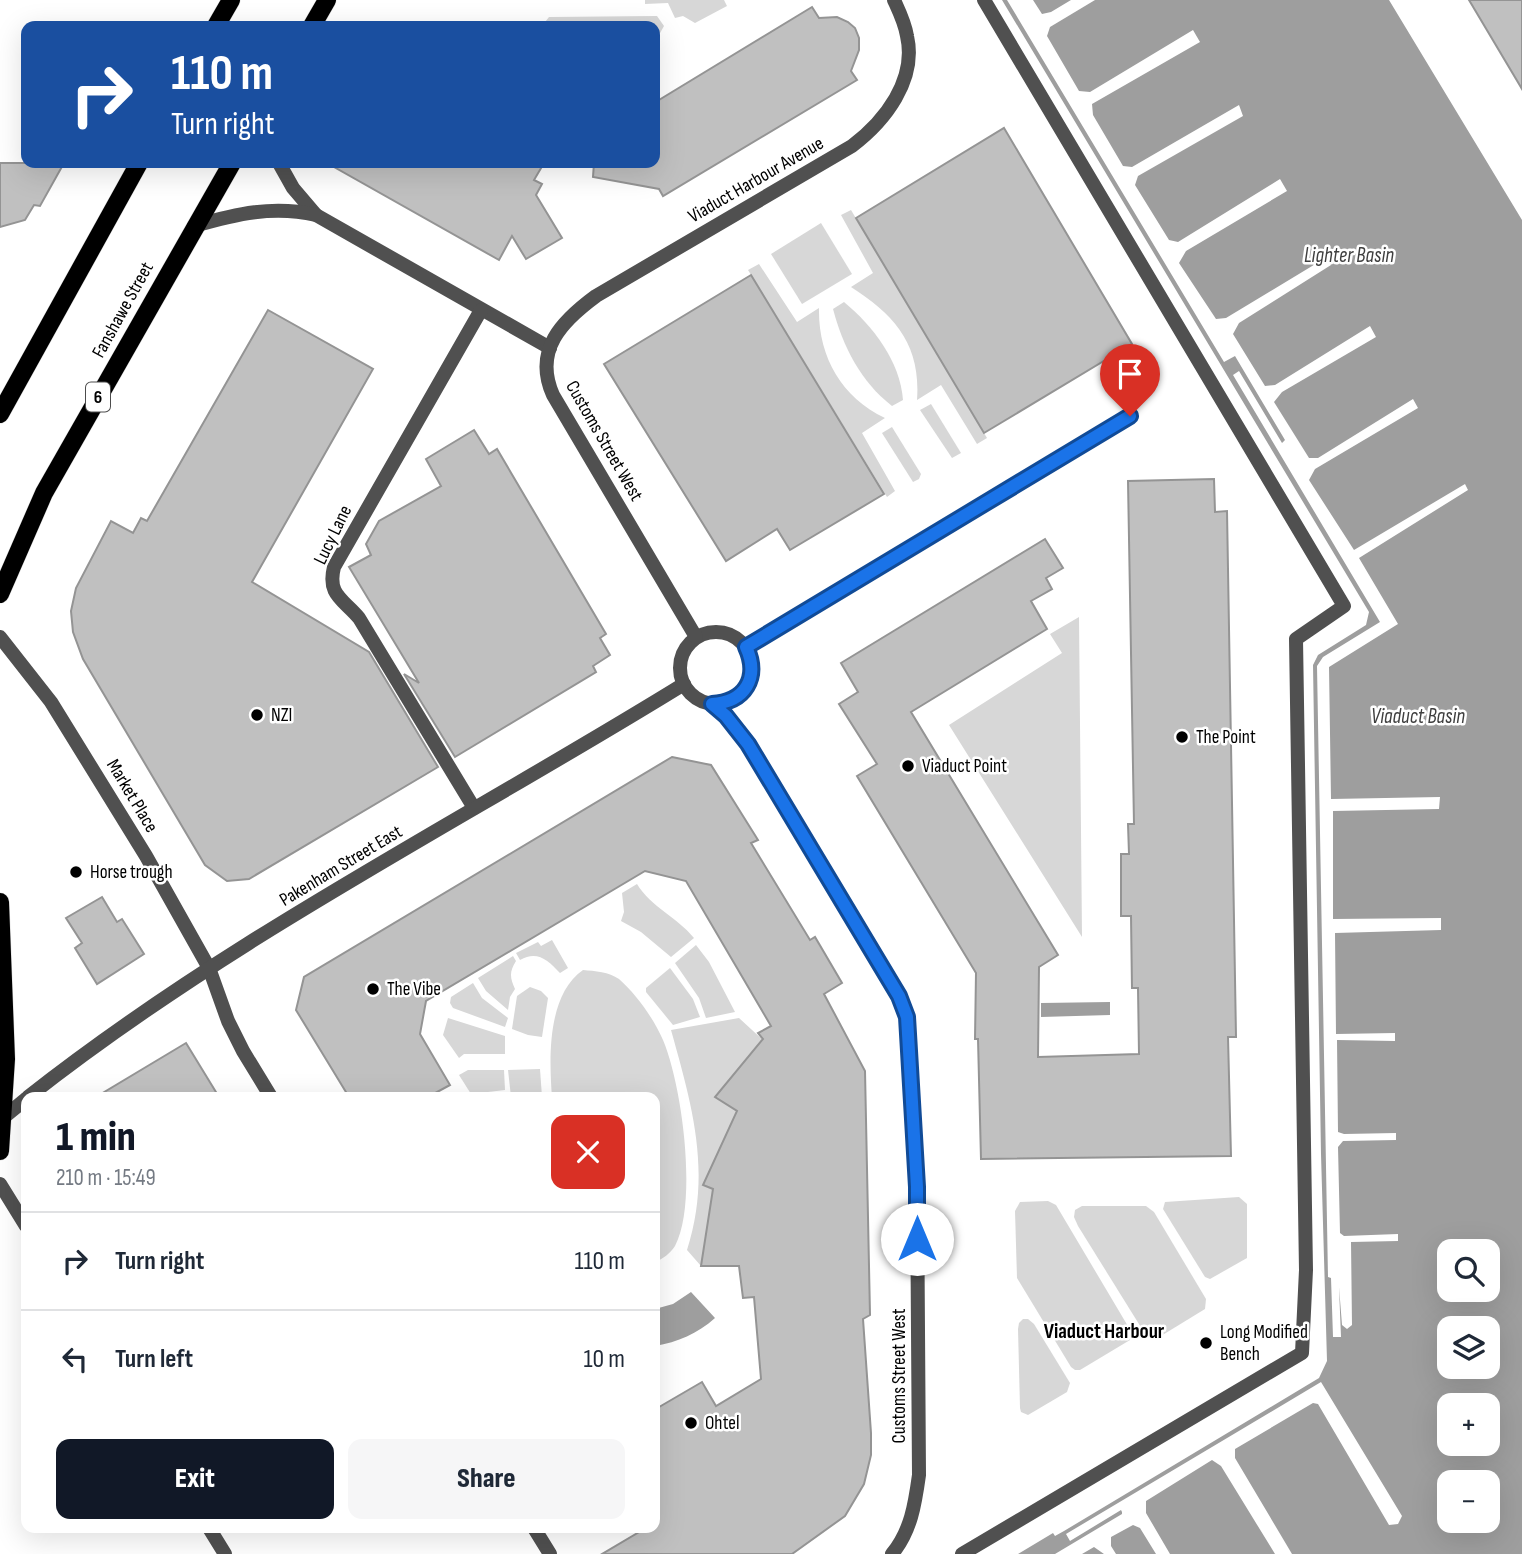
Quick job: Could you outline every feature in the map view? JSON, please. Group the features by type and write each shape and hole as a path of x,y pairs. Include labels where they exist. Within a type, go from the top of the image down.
{"main road":[{"path":"219,21 231,0"},
{"path":"315,21 327,0"},
{"path":"0,414 136,168"},
{"name":"Fanshawe Street","path":"0,594 44,493 229,168"},
{"path":"0,902 6,1059 0,1151"}],"street":[{"name":"Viaduct Harbour Avenue","path":"550,348 563,324 596,296 852,146 871,132 890,108 907,70 908,36 894,0"},
{"path":"962,1554 1302,1353 1306,1270 1296,639 1344,606 984,0"},
{"path":"282,168 293,188 316,215 550,348"},
{"path":"194,226 253,210 279,209 316,215"},
{"name":"Lucy Lane","path":"474,808 359,618 338,598 332,583 334,567 481,310"},
{"name":"Customs Street West","path":"550,348 546,372 554,395 696,637"},
{"path":"746,647 1130,416"},
{"path":"706,633 729,634 746,647 752,670 743,691 734,699 712,704 691,694 684,684 679,664 688,644 696,637 706,633"},
{"name":"Market Place","path":"0,637 57,711 146,856 209,968 238,1041 268,1092"},
{"name":"Pakenham Street East","path":"35,1092 89,1049 209,968 684,684"},
{"name":"Customs Street West","path":"712,704 726,716 748,744 899,996 907,1017 917,1187 919,1475 907,1532 892,1554"},
{"name":"Pakenham Street East","path":"4,1117 21,1103"},
{"path":"0,1184 21,1218"},
{"path":"212,1533 225,1554"},
{"path":"537,1533 550,1554"}],"shaded area":[{"path":"645,0 724,0 727,6 695,23 683,16 675,18 668,3 645,4"},
{"path":"657,16 664,26 660,33 660,21 546,21 549,17"},
{"path":"851,210 987,438 977,444 941,385 917,400 915,363 902,333 880,309 851,287 873,273 841,215"},
{"path":"821,223 852,274 802,304 771,254"},
{"path":"759,264 797,322 819,308 823,342 835,373 856,399 885,418 862,433 895,491 887,497 748,270"},
{"path":"844,302 875,333 891,358 903,400 892,406 862,375 842,337 833,309"},
{"path":"931,404 961,453 952,458 920,410"},
{"path":"892,427 921,474 919,479 913,482 882,433"},
{"path":"1079,617 1082,937 949,725 1062,653 1050,634"},
{"path":"637,884 649,899 694,938 671,957 641,932 621,921 624,912 622,893"},
{"path":"552,940 568,968 560,973 542,958 532,956 520,960 516,953 538,942 541,946"},
{"path":"696,945 709,962 735,1012 706,1018 699,998 675,963"},
{"path":"513,956 516,961 511,975 515,989 510,997 508,1010 486,991 478,978"},
{"path":"670,968 693,999 700,1017 673,1025 646,992 646,988"},
{"path":"583,970 602,972 619,979 638,999 655,1024 670,1060 685,1143 685,1202 682,1226 675,1246 660,1260 660,1092 552,1092 553,1028 563,995 571,981"},
{"path":"473,983 482,998 508,1018 505,1027 453,1008 451,997"},
{"path":"530,987 541,991 548,998 542,1037 512,1029 517,996"},
{"path":"448,1018 505,1036 505,1054 464,1054 459,1058 443,1035"},
{"path":"739,1018 776,1052 743,1115 727,1133 703,1185 713,1189 701,1266 687,1250 698,1193 698,1166 692,1112 671,1030"},
{"path":"540,1069 542,1092 510,1092 508,1070"},
{"path":"468,1070 504,1070 505,1090 470,1092 459,1075"},
{"path":"1239,1197 1247,1204 1247,1258 1210,1279 1205,1277 1163,1209 1165,1202"},
{"path":"1048,1201 1056,1205 1132,1333 1130,1340 1080,1370 1071,1367 1017,1278 1015,1211 1020,1202"},
{"path":"1082,1206 1146,1206 1154,1212 1206,1299 1205,1309 1156,1339 1147,1337 1078,1226 1074,1217 1075,1210"},
{"path":"1023,1319 1034,1324 1070,1383 1067,1392 1028,1415 1021,1412 1020,1408 1018,1329"}],"water":[{"path":"1002,0 1389,0 1522,220 1522,1554 1018,1554 1053,1533 1055,1536 1064,1531 1319,1378 1327,1361 1313,665 1318,655 1366,625 1369,612"},
{"path":"1110,1002 1110,1015 1041,1017 1041,1003"},
{"path":"691,1292 715,1318 687,1336 660,1345 660,1308 673,1304"}],"pier":[{"path":"1007,0 1033,0 1042,14 1051,12 1071,0 1095,0 1050,27 1047,36 1079,91 1090,92 1193,30 1200,42 1092,104 1093,115 1123,166 1132,167 1239,105 1243,116 1138,176 1135,185 1169,240 1178,242 1280,179 1287,191 1186,251 1179,263 1216,319 1226,318 1327,257 1331,265 1239,323 1233,334 1265,386 1275,385 1370,326 1376,337 1282,392 1274,402 1309,458 1318,458 1413,399 1418,408 1315,469 1309,480 1354,550 1465,484 1468,490 1359,558 1398,624 1329,667 1331,799 1440,797 1439,809 1333,811 1333,919 1441,918 1441,930 1335,933 1336,1034 1395,1033 1395,1041 1337,1040 1338,1132 1396,1133 1396,1140 1343,1141 1338,1147 1340,1233 1344,1236 1398,1234 1398,1241 1351,1242 1352,1325 1347,1329 1342,1325 1339,1287 1341,1337 1333,1337 1331,1278 1328,1277 1317,666 1323,657 1380,622 1233,375 1239,371 1282,443 1285,440 1235,356 1224,362"},
{"path":"1321,1382 1402,1516 1398,1524 1389,1525 1318,1404 1313,1403 1235,1449 1235,1458 1292,1554 1275,1554 1221,1466 1212,1460 1146,1501 1146,1513 1170,1554 1156,1554 1140,1528 1133,1525 1111,1537 1111,1546 1116,1554 1104,1554 1094,1547 1082,1554 1055,1554 1122,1512 1121,1510 1070,1541 1066,1534"}],"building":[{"path":"1469,0 1522,0 1522,89"},
{"path":"812,7 819,18 837,17 848,22 855,28 859,38 859,50 851,71 857,80 663,196 659,189 593,177 594,168 660,168 660,99"},
{"path":"1004,128 1132,344 984,433 856,218"},
{"path":"0,163 21,163 21,168 61,168 40,206 34,205 25,220 0,227"},
{"path":"336,168 541,168 534,180 542,184 536,195 562,238 526,259 512,236 499,260"},
{"path":"751,275 884,494 790,550 777,529 726,561 604,364"},
{"name":"NZI","path":"268,310 373,369 252,582 369,652 438,767 249,879 227,881 205,865 83,659 73,632 71,611 76,588 111,521 133,533 141,518 147,521"},
{"path":"474,430 489,454 497,449 606,634 600,638 610,655 593,666 596,672 455,757 404,674 419,683 349,567 371,555 366,544 379,521 441,486 426,459"},
{"path":"1214,479 1215,512 1227,511 1236,1037 1228,1037 1231,1156 981,1159 978,1039 975,1039 976,973 857,776 877,764 839,704 858,692 841,663 1045,539 1063,568 1046,578 1052,589 1031,601 1047,629 911,712 1058,955 1039,967 1038,1057 1139,1054 1138,988 1132,988 1131,916 1121,916 1121,854 1129,854 1128,824 1134,824 1128,481"},
{"path":"672,757 711,765 758,840 751,843 810,940 815,937 842,983 824,994 865,1071 870,1315 863,1319 871,1455 864,1484 845,1516 792,1554 602,1554 638,1533 660,1533 660,1406 702,1382 716,1406 761,1379 754,1297 743,1298 739,1266 701,1266 713,1189 703,1185 737,1111 715,1097 763,1039 758,1033 771,1026 686,881 645,871 426,1001 420,1034 450,1085 437,1092 346,1092 296,1010 304,977"},
{"path":"102,897 117,922 122,919 144,954 97,984 75,948 82,943 66,918"},
{"path":"186,1043 216,1092 104,1092"}],"place":[{"name":"NZI","path":"257,715"},
{"name":"The Point","path":"1182,737"},
{"name":"Viaduct Point","path":"908,766"},
{"name":"Horse trough","path":"76,872"},
{"name":"The Vibe","path":"373,989"},
{"name":"Long Modified Bench","path":"1206,1343"},
{"name":"Ohtel","path":"691,1423"}],"district":[{"name":"Viaduct Harbour","path":"1104,1331"}],"route":[{"path":"917,1239 917,1187 907,1017 899,996 748,744 726,716 712,704 734,699 749,681 751,658 746,647 1130,416"}],"water label":[{"name":"Lighter Basin","path":"1349,255"},
{"name":"Viaduct Basin","path":"1418,716"}]}
